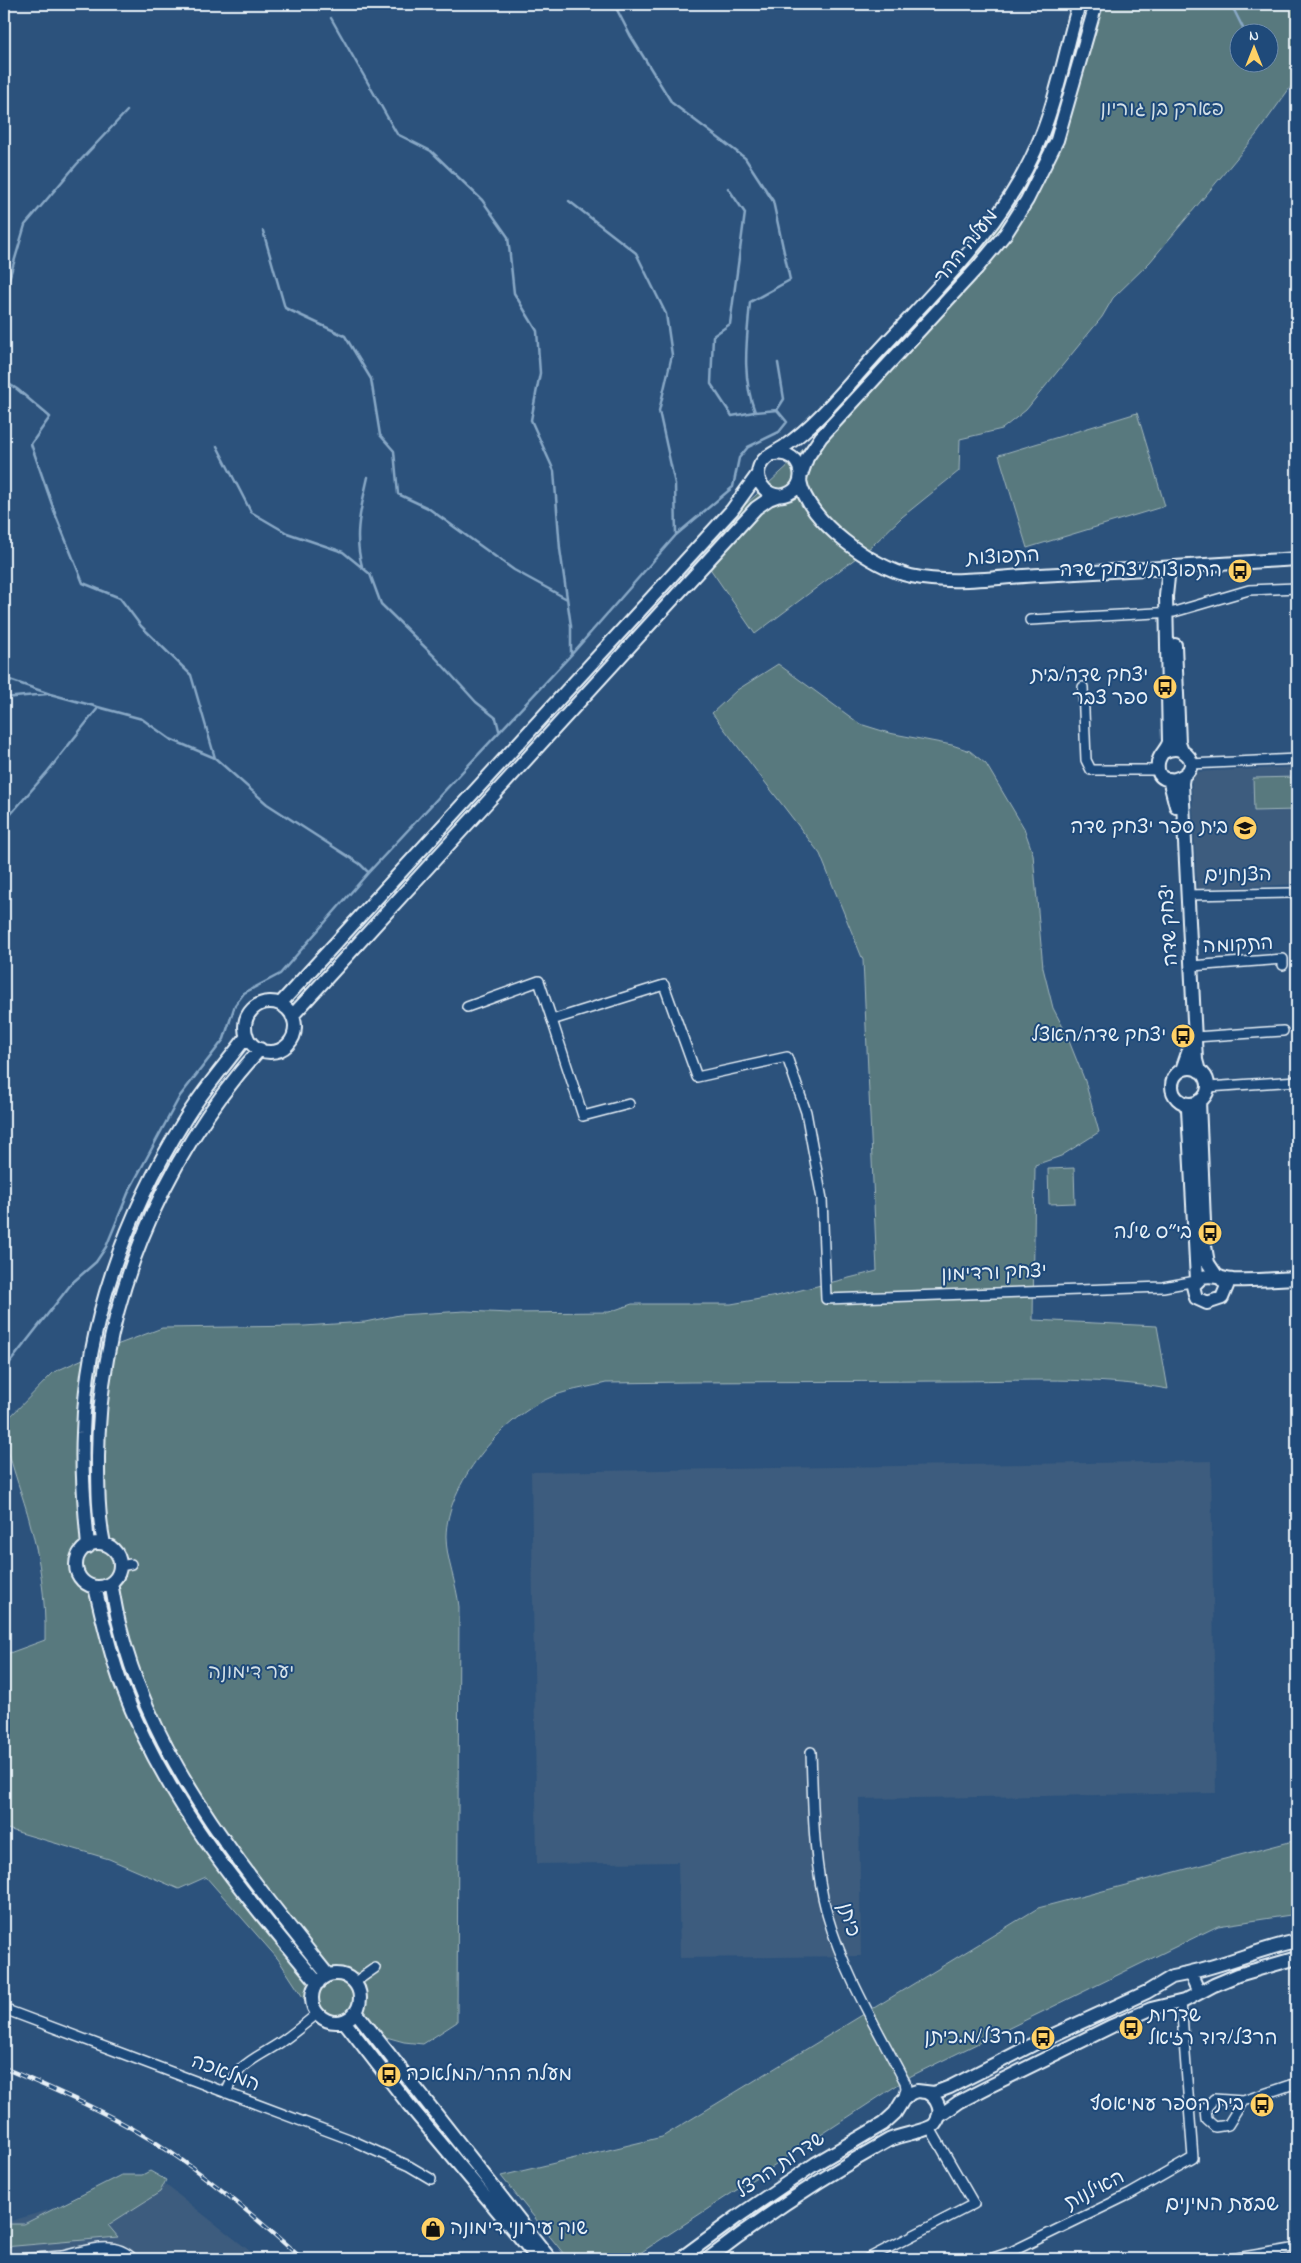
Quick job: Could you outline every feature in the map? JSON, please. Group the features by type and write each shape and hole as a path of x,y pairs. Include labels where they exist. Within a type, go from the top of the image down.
{"main road":[{"name":"מעלה ההר","path":"774,454 806,429 946,280 993,224 1025,171 1042,134 1079,4"},
{"name":"מעלה ההר","path":"800,478 807,458 821,437 977,268 1006,233 1027,200 1057,140 1096,4"},
{"path":"280,1004 732,510 758,474 763,461 774,454 790,456 798,464 800,478 794,490 769,498 756,508 292,1016"},
{"path":"758,474 760,483 765,490 780,495"},
{"name":"התפוצות","path":"800,478 807,499 838,536 867,558 894,571 925,579 947,580 1297,559"},
{"name":"התפוצות","path":"780,495 803,505 820,516"},
{"path":"1169,568 1169,742 1158,761 1159,770 1162,775 1169,779 1177,780 1183,777 1189,770 1190,764 1179,743 1170,612"},
{"path":"1164,752 1173,749 1182,751"},
{"name":"יצחק שדה","path":"1183,777 1196,1060 1199,1070"},
{"name":"יצחק שדה","path":"1169,779 1176,802 1189,1050 1182,1070"},
{"path":"264,1002 280,1004 292,1016 294,1031 287,1044 274,1051 260,1049 247,1036 246,1019 256,1006 264,1002"},
{"path":"88,1546 82,1486 83,1432 92,1355 110,1280 132,1221 161,1159 204,1090 247,1036"},
{"path":"104,1544 99,1506 99,1433 108,1358 125,1284 147,1227 175,1166 217,1100 260,1049"},
{"path":"1184,1103 1199,1101 1205,1096 1208,1087 1206,1078 1199,1070 1193,1068 1182,1070 1174,1078 1172,1089 1178,1099 1188,1109 1195,1284 1199,1301 1207,1303 1219,1300 1225,1294 1242,1288 1297,1286"},
{"path":"1199,1101 1205,1246 1208,1263 1218,1276 1226,1282 1225,1294"},
{"path":"1195,1284 1202,1276 1218,1276 1241,1280 1297,1278"},
{"path":"104,1544 116,1552 126,1565 111,1583 95,1587 86,1584 77,1571 79,1556 88,1546 104,1544"},
{"path":"111,1583 120,1628 129,1657 151,1713 168,1748 210,1819 237,1859 328,1975"},
{"path":"95,1587 122,1685 154,1756 196,1828 224,1868 318,1983"},
{"path":"1297,1941 1257,1951 1203,1970 1181,1974 1147,1992 1038,2042 950,2087 934,2093 911,2093 902,2102 900,2110 903,2122 913,2130 924,2129 959,2102 1046,2057 1151,2009 1176,2003 1238,1975 1297,1958"},
{"path":"1181,1974 1187,1974 1192,1977 1198,1988 1196,1994"},
{"path":"328,1975 343,1975 355,1982 360,1994 356,2012 344,2021 327,2020 318,2013 312,2001 312,1994 318,1983 328,1975"},
{"path":"1163,1982 1160,1993 1165,2002 1176,2003"},
{"path":"356,2012 550,2259"},
{"path":"344,2021 410,2105 538,2259"},
{"path":"925,2092 936,2100 939,2105 938,2117"},
{"name":"שדרות הרצל","path":"680,2259 737,2217 816,2164 883,2124 895,2113 902,2102"},
{"name":"שדרות הרצל","path":"708,2259 838,2170 892,2139 924,2129"}],"street":[{"path":"1030,620 1170,612 1249,590 1297,588"},
{"path":"1083,687 1086,760 1091,770 1159,770"},
{"path":"1190,764 1297,759"},
{"name":"הצנחנים","path":"1187,895 1290,893"},
{"name":"התקומה","path":"1191,966 1283,959 1284,965"},
{"path":"467,1007 539,980 583,1116 629,1104"},
{"name":"יצחק ורדימון","path":"552,1020 664,985 697,1077 787,1057 806,1112 822,1199 826,1299 1163,1287 1195,1284"},
{"path":"1195,1037 1282,1031"},
{"path":"1208,1087 1297,1081"},
{"name":"כיתן","path":"811,1752 815,1837 827,1912 837,1946 857,1990 905,2082"},
{"path":"355,1982 375,1968"},
{"name":"האילנות","path":"990,2259 1011,2252 1130,2194 1193,2158 1176,2003"},
{"name":"המלאכה","path":"4,2009 349,2139 409,2166 431,2179"},
{"path":"226,2093 234,2076 244,2064 280,2043 318,2013"},
{"path":"905,2082 925,2092"},
{"path":"902,2102 906,2088 905,2082"},
{"path":"1297,2083 1247,2100 1267,2097 1297,2088"},
{"path":"867,2259 974,2204 924,2129"},
{"path":"23,2259 64,2258 103,2247 126,2252 133,2259"},
{"path":"1231,2259 1297,2248"}],"shaded area":[{"name":"בית ספר יצחק שדה","path":"1297,767 1297,884 1197,889 1191,772"},
{"path":"1211,1461 1216,1793 859,1799 861,1956 680,1958 678,1862 537,1864 531,1472"},
{"path":"157,2178 260,2259 4,2259 4,2223"}],"green space":[{"name":"פארק בן גוריון","path":"1100,4 1297,4 1297,78 1256,135 1150,262 1113,298 1102,317 1026,410 1002,429 960,439 959,471 902,517 872,546 755,634 711,570 707,560 710,544 722,526 792,462 887,351 990,236 1041,183"},
{"path":"1137,413 1165,506 1027,548 999,455"},
{"name":"יער דימונה","path":"778,664 860,724 889,733 952,745 970,751 986,764 1024,828 1033,854 1043,968 1053,1008 1065,1031 1085,1081 1099,1132 1061,1156 1035,1165 1033,1320 1157,1326 1168,1389 1113,1382 1057,1380 606,1383 554,1396 529,1409 512,1422 495,1438 466,1475 449,1516 446,1536 446,1545 459,1607 457,2022 423,2044 404,2042 354,2028 308,2005 278,1959 206,1877 179,1889 109,1859 4,1828 4,1655 45,1640 45,1625 43,1594 33,1534 10,1457 4,1423 54,1372 103,1350 162,1328 304,1326 365,1322 399,1315 465,1311 510,1313 609,1312 632,1304 731,1304 777,1296 877,1271 863,960 820,854 712,713 737,690"},
{"path":"1297,777 1297,810 1254,811 1253,778"},
{"path":"1074,1168 1075,1203 1049,1204 1048,1169"},
{"path":"1297,1840 1297,1914 1218,1926 911,2076 631,2259 568,2259 501,2176 662,2137 1038,1908"},
{"path":"150,2171 166,2180 160,2192 108,2225 118,2237 4,2247 4,2224 24,2224 121,2175 142,2175"}],"waterway":[{"path":"4,1370 72,1283 96,1262 106,1247 129,1191 180,1096 224,1039 235,1005 244,993 280,974 368,873 571,655 676,535 733,487 739,458 748,447 779,432 787,422 777,410 755,412 746,371 750,302 790,280 773,201 745,158 672,103 630,35 614,4"},
{"path":"1231,4 1240,22"},
{"path":"331,18 397,134 431,151 482,200 508,237 514,293 537,331 540,373 531,420 554,471 560,549 571,626 571,654"},
{"path":"4,309 7,286 25,225 77,164 127,111"},
{"path":"728,188 745,213 730,324 713,336 711,384 732,416 754,412"},
{"path":"569,201 636,253 666,314 672,355 659,411 675,484 676,535"},
{"path":"263,231 285,308 345,336 371,379 380,435 394,451 398,494 428,508 514,570 567,599"},
{"path":"777,410 784,399 778,363"},
{"path":"4,381 17,389 50,417 31,444 56,516 83,583 120,598 141,626 191,675 215,758 267,804 360,864 368,872"},
{"path":"217,446 251,512 287,533 343,552 370,574 381,604 435,657 476,702 496,718 499,730"},
{"path":"362,566 359,554 358,532 368,477"},
{"path":"4,678 50,694 142,719 170,739 215,758"},
{"path":"4,698 47,694"},
{"path":"4,822 48,771 98,708"}],"railway":[{"path":"4,2068 89,2106 151,2139 221,2190 302,2259"}],"place":[{"name":"התפוצות/יצחק שדה","path":"1240,571"},
{"name":"יצחק שדה/בית ספר צבר","path":"1165,687"},
{"name":"בית ספר יצחק שדה","path":"1245,828"},
{"name":"יצחק שדה/האצל","path":"1183,1036"},
{"name":"בי״ס שילה","path":"1210,1233"},
{"name":"שדרות הרצל/דוד רזיאל","path":"1131,2028"},
{"name":"הרצל/מ.כיתן","path":"1043,2038"},
{"name":"מעלה ההר/המלאכה","path":"389,2075"},
{"name":"בית הספר עמיאסף","path":"1262,2105"},
{"name":"שוק עירוני דימונה","path":"433,2229"}],"district":[{"name":"שבעת המינים","path":"1222,2205"}]}
